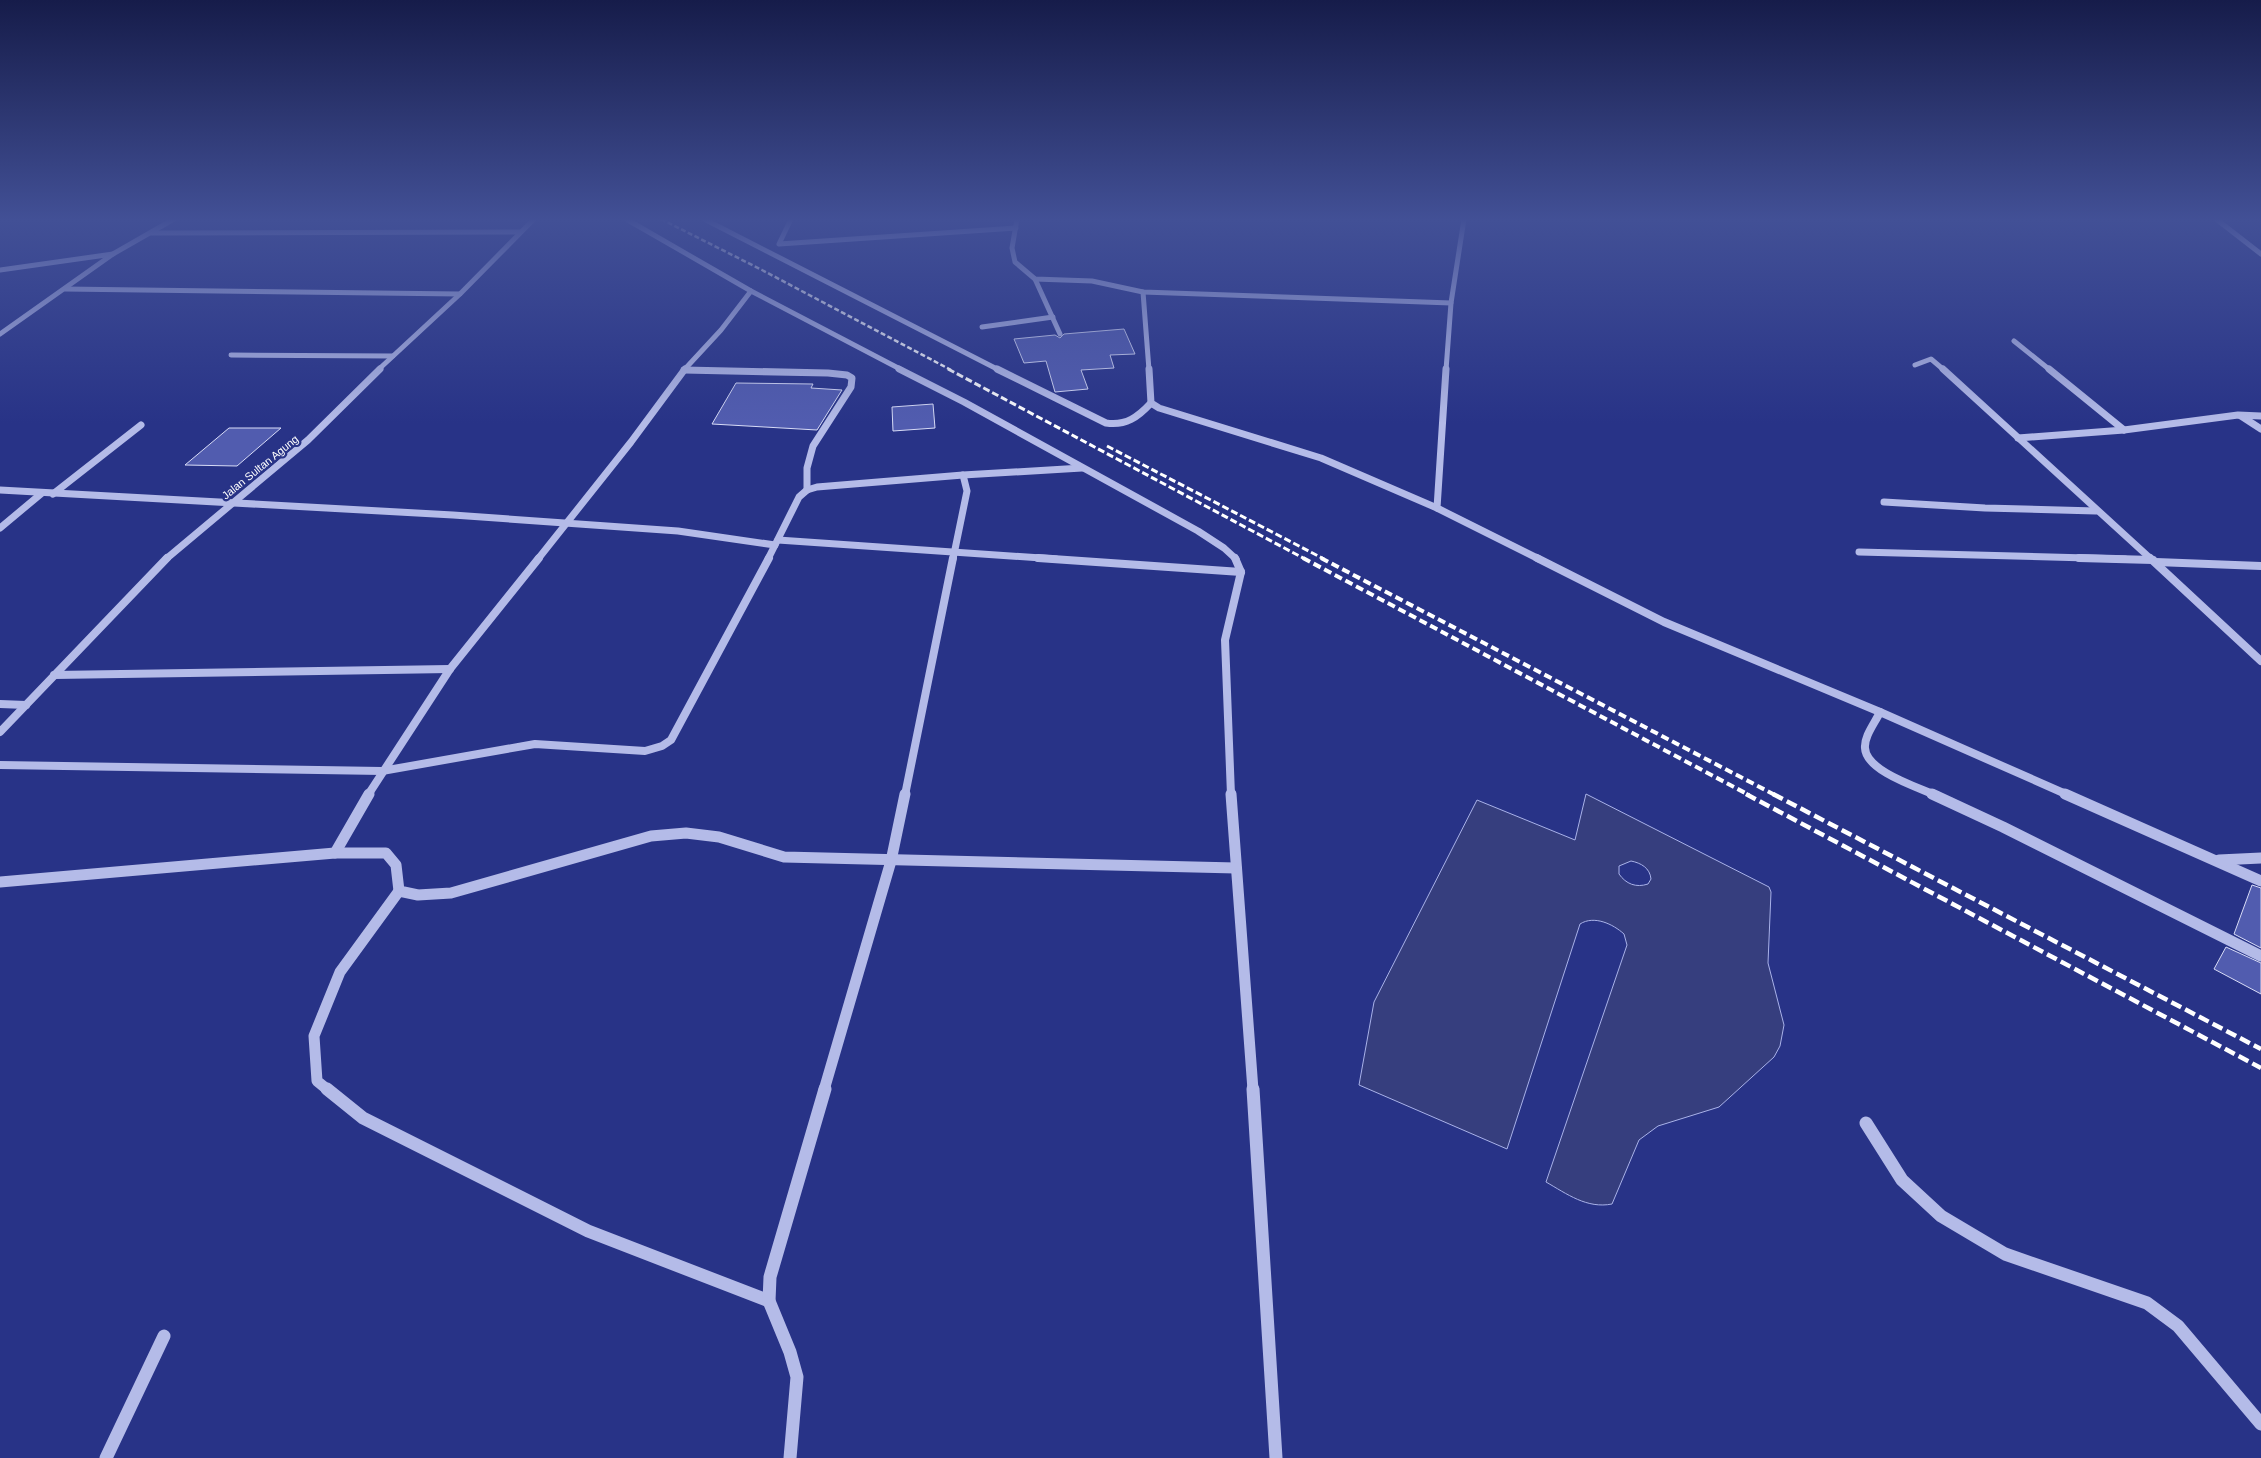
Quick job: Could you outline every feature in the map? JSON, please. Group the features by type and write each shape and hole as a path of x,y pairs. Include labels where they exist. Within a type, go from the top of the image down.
{"street":[{"path":"0,334 68,287"},
{"name":"Jalan Sultan Agung","path":"0,732 175,550 308,440 393,356 467,287"},
{"path":"744,287 964,402 1198,531 1228,551 1240,562 1241,572 1225,640 1230,783 1258,1158 1276,1458"},
{"path":"837,287 958,350 1106,423 1116,426 1127,424 1151,403 1144,292"},
{"path":"1039,287 1060,334"},
{"path":"1121,287 1144,292 1451,302"},
{"path":"1438,508 1453,287"},
{"path":"65,289 460,294"},
{"path":"335,853 382,771 450,670 631,442 684,370 721,330 751,291"},
{"path":"982,327 1053,317"},
{"path":"2014,341 2124,430"},
{"path":"230,355 393,356"},
{"path":"1915,365 1932,359 2261,661"},
{"path":"684,370 828,373 847,375 852,378 850,387 813,446 807,468 807,490"},
{"path":"1151,403 1159,408 1320,458 1438,508 1664,622 1880,712 2261,881"},
{"path":"2238,415 2261,429"},
{"path":"2018,438 2124,430 2238,415 2261,416"},
{"path":"53,494 141,425"},
{"path":"0,765 382,771 523,745 545,744 645,751 662,746 671,740 799,497 807,490 818,486 1084,468"},
{"path":"790,1458 797,1377 790,1352 769,1301 770,1277 891,861 967,491 963,475"},
{"path":"0,490 453,515 678,531 776,543 954,551 1241,572"},
{"path":"0,528 42,493"},
{"path":"1884,502 1985,508 2096,511"},
{"path":"1859,552 2261,566"},
{"path":"54,675 450,670"},
{"path":"0,704 26,705"},
{"path":"1880,712 1865,745 1864,752 1873,765 2261,956"},
{"path":"399,891 418,895 451,893 651,836 686,834 719,837 784,857 1236,868"},
{"path":"0,882 335,853 386,853 392,857 396,866 399,891 340,972 314,1036 317,1081 363,1118 588,1231 769,1301"},
{"path":"2216,860 2261,858"},
{"path":"1866,1123 1902,1180 1941,1216 2005,1254 2147,1303 2178,1326 2261,1424"},
{"path":"106,1458 164,1336"}],"water":[{"path":"1586,794 1769,887 1771,892 1768,963 1784,1025 1780,1046 1774,1057 1719,1107 1658,1126 1639,1140 1612,1204 1603,1205 1577,1199 1546,1182 1627,945 1624,934 1609,924 1591,920 1580,924 1507,1149 1359,1085 1374,1002 1477,800 1575,840","holes":["1631,861 1649,872 1651,879 1648,884 1639,886 1632,884 1619,874 1619,866"]}],"building":[{"path":"1124,329 1135,354 1110,355 1114,368 1081,370 1088,389 1055,392 1046,361 1024,363 1014,339 1055,335 1060,338 1064,334"},
{"path":"736,383 813,384 811,388 842,390 817,430 712,424"},
{"path":"933,404 935,428 893,431 892,407"},
{"path":"229,428 281,428 237,466 185,465"},
{"path":"2252,885 2261,888 2261,948 2234,934"},
{"path":"2226,947 2261,963 2261,994 2214,969"}],"railway":[{"path":"794,287 951,370"},
{"path":"948,369 1305,559"},
{"path":"1107,446 1324,559"},
{"path":"1303,558 1749,795"},
{"path":"1321,558 1775,795"},
{"path":"1746,794 2261,1068"},
{"path":"1773,794 2261,1049"}]}
